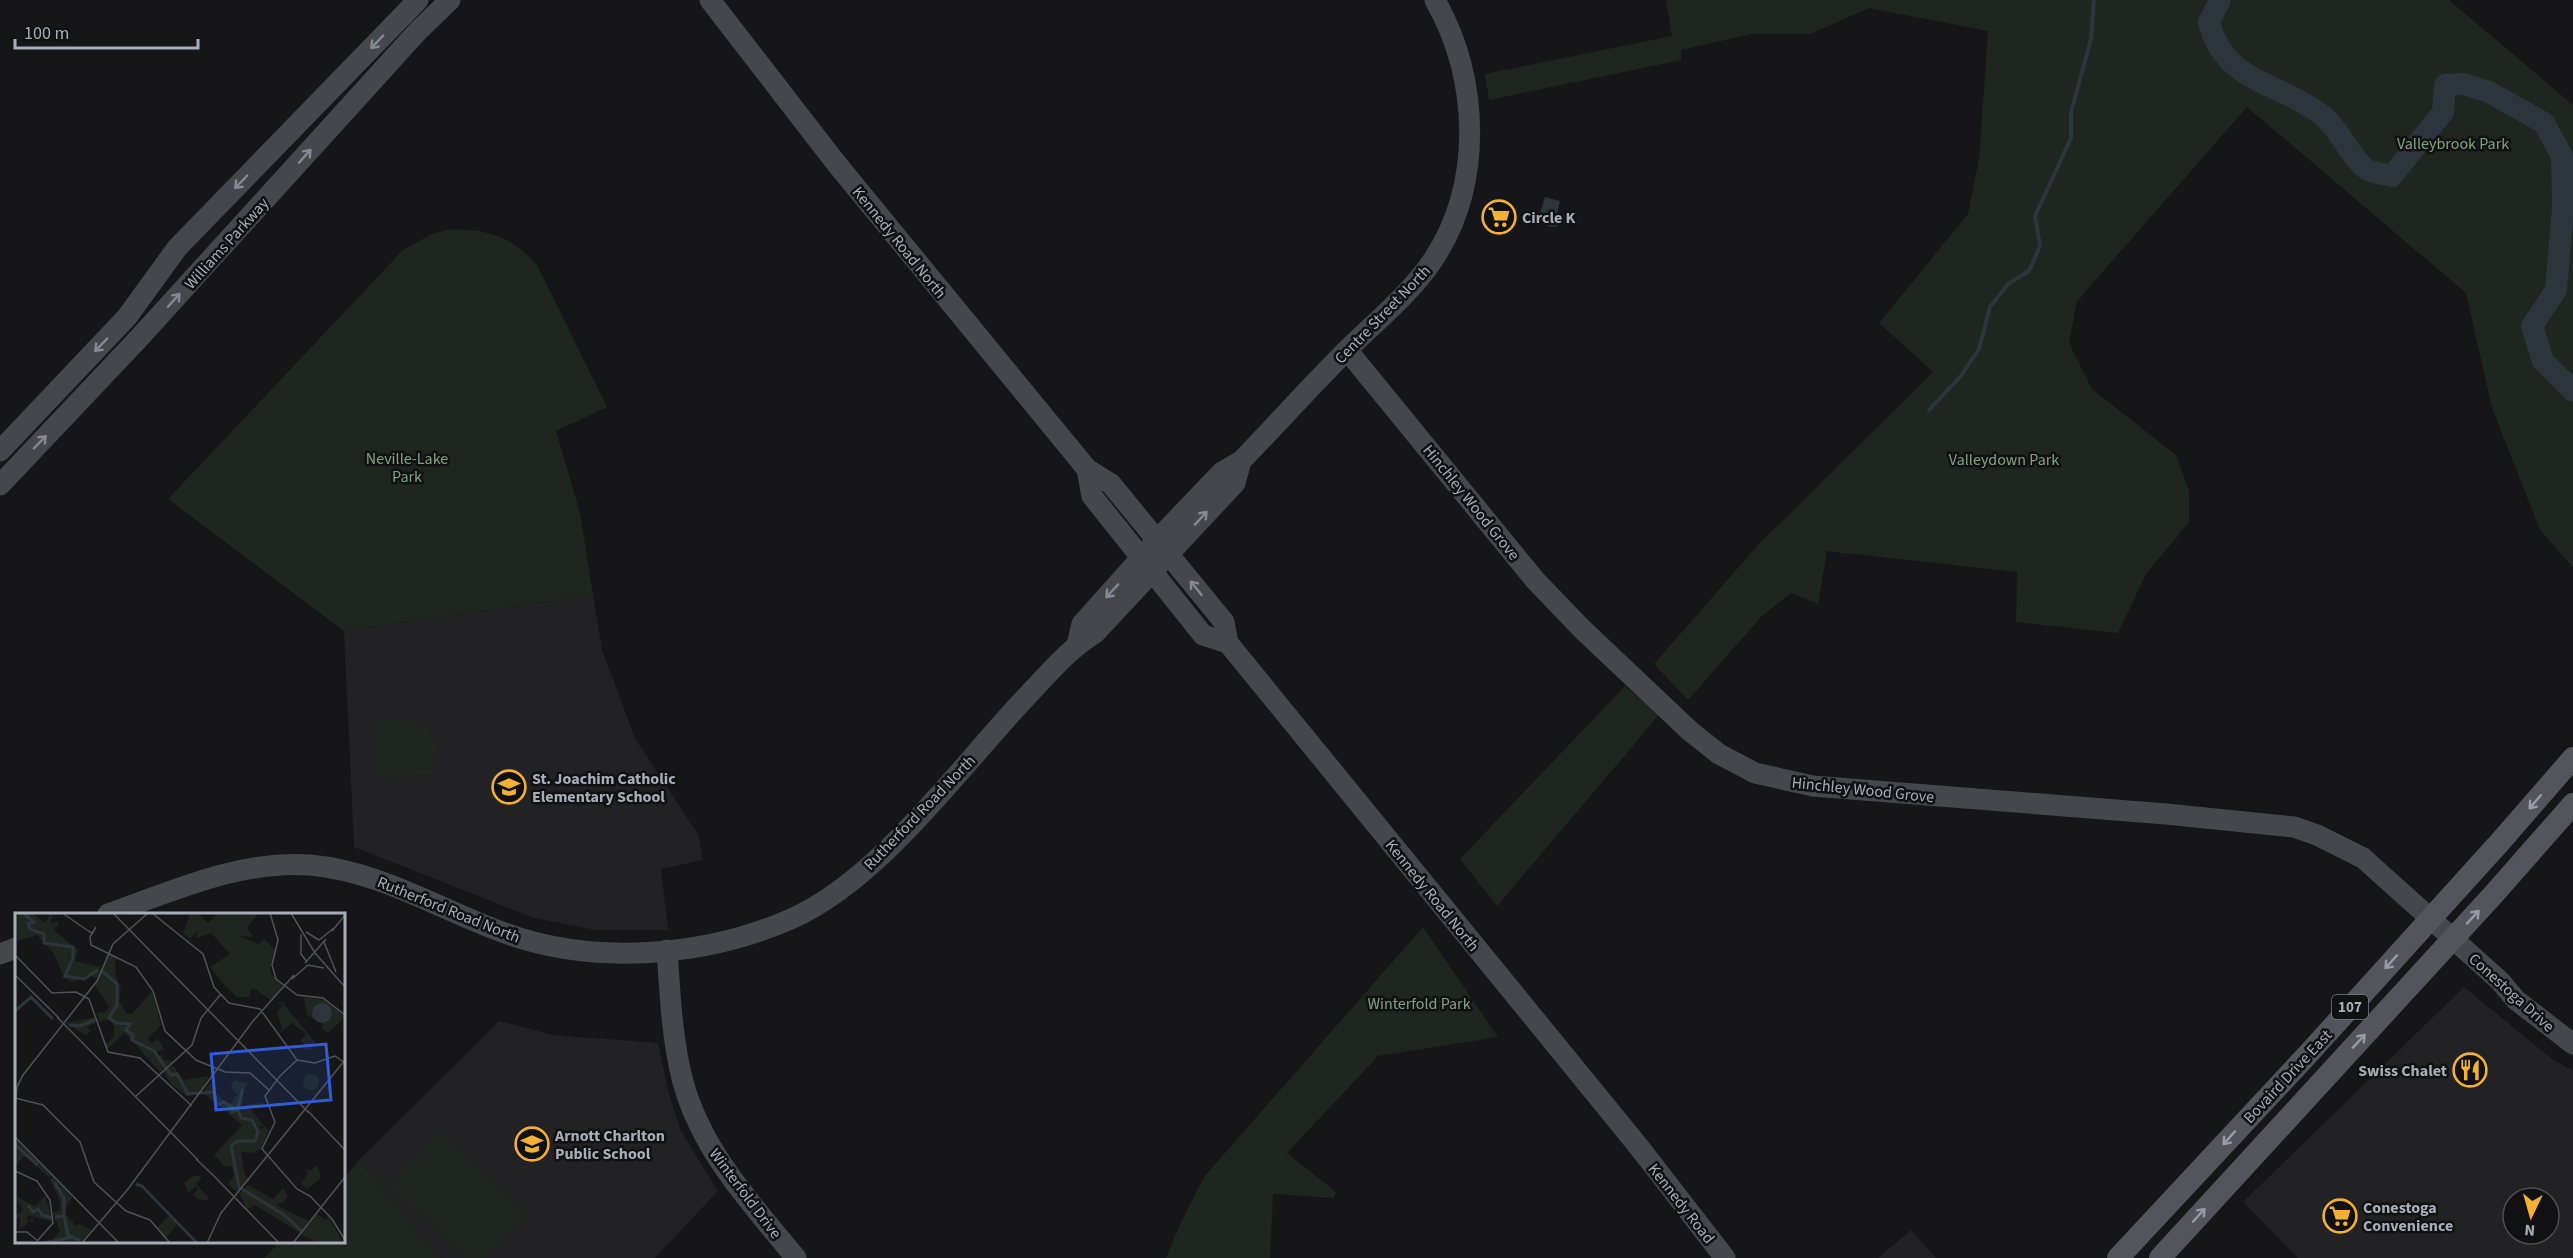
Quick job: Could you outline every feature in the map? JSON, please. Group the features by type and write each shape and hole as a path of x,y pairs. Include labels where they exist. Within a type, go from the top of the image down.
{"main road":[{"name":"Bovaird Drive East","path":"2118,1258 2430,918 2573,758"},
{"name":"Bovaird Drive East","path":"2160,1258 2453,939 2573,804"}],"street":[{"name":"Williams Parkway","path":"0,451 127,317 177,248 418,0"},
{"name":"Williams Parkway","path":"0,485 140,337 418,31 450,0"},
{"name":"Centre Street North","path":"1148,565 1222,472 1241,461 1347,350 1398,302 1427,268 1457,214 1467,172 1469,110 1464,69 1450,27 1435,0"},
{"name":"Kennedy Road North","path":"708,4 1087,470 1111,484 1163,547 1224,622 1228,643 1639,1147"},
{"name":"Hinchley Wood Grove","path":"1347,350 1564,611 1690,730 1719,754 1738,765 1773,779 1813,786 2166,814 2294,827 2318,835 2363,858 2453,939"},
{"name":"Kennedy Road North","path":"1087,470 1092,496 1203,634 1228,643"},
{"name":"Rutherford Road North","path":"114,913 218,875 264,866 307,865 343,870 376,880 522,939 597,951 667,950 718,942 792,918 844,886 895,840 1077,645 1082,624 1148,565"},
{"name":"Conestoga Drive","path":"2453,939 2516,1000 2573,1044"},
{"path":"0,954 15,948"},
{"name":"Winterfold Drive","path":"667,950 678,1062 696,1118 730,1178 796,1258"},
{"name":"Kennedy Road","path":"1639,1147 1725,1258"}],"shaded area":[{"path":"1545,197 1560,201 1557,214 1568,217 1567,223 1553,227 1537,223"},
{"name":"St. Joachim Catholic Elementary School","path":"593,595 602,650 635,738 699,836 703,860 661,869 668,930 596,930 534,918 354,847 344,631"},
{"path":"2464,987 2552,1059 2573,1071 2573,1258 2298,1258 2243,1202"},
{"name":"Arnott Charlton Public School","path":"499,1021 553,1035 658,1043 669,1094 681,1131 718,1191 655,1258 442,1258 425,1243 402,1208 358,1161"},
{"path":"1911,1230 1936,1258 1878,1258"}],"green space":[{"path":"1666,0 2449,0 2573,105 2573,568 2540,530 2492,408 2466,293 2247,107 2077,301 2069,343 2092,389 2176,455 2189,491 2189,522 2146,574 2118,633 2016,622 2017,572 1827,551 1818,604 1791,593 1762,616 1688,700 1654,664 1758,545 1933,372 1879,323 1968,214 1979,159 1988,31 1869,8 1810,34 1752,34 1681,50 1681,60 1489,100 1485,74 1672,36"},
{"name":"Neville-Lake Park","path":"452,229 478,231 499,236 518,247 537,265 607,407 556,431 580,513 593,595 344,631 168,499 403,250 432,234"},
{"path":"1625,686 1659,715 1497,906 1460,859"},
{"path":"400,717 427,727 438,748 432,774 379,778 374,773 374,724"},
{"name":"Winterfold Park","path":"1423,927 1498,1037 1378,1056 1287,1153 1336,1192 1334,1198 1273,1194 1270,1258 1166,1258 1204,1177"},
{"path":"441,1131 527,1213 483,1258 467,1258 390,1185"},
{"path":"358,1161 402,1208 425,1243 442,1258 264,1258 279,1243 345,1243 345,1178"}],"waterway":[{"path":"1929,410 1960,377 1979,349 1990,307 2008,284 2029,271 2040,246 2035,216 2071,138 2071,112 2091,39 2094,0"},
{"path":"2220,0 2209,22 2216,42 2227,58 2240,70 2322,115 2334,127 2359,162 2371,171 2392,176 2443,112 2445,85 2463,84 2489,92 2544,123 2562,156 2563,208 2556,290 2532,326 2543,361 2573,391"}],"place":[{"name":"Circle K","path":"1499,217"},
{"name":"St. Joachim Catholic Elementary School","path":"509,787"},
{"name":"Swiss Chalet","path":"2470,1070"},
{"name":"Arnott Charlton Public School","path":"532,1144"},
{"name":"Conestoga Convenience","path":"2340,1216"}],"park label":[{"name":"Valleybrook Park","path":"2453,143"},
{"name":"Valleydown Park","path":"2004,459"}]}
